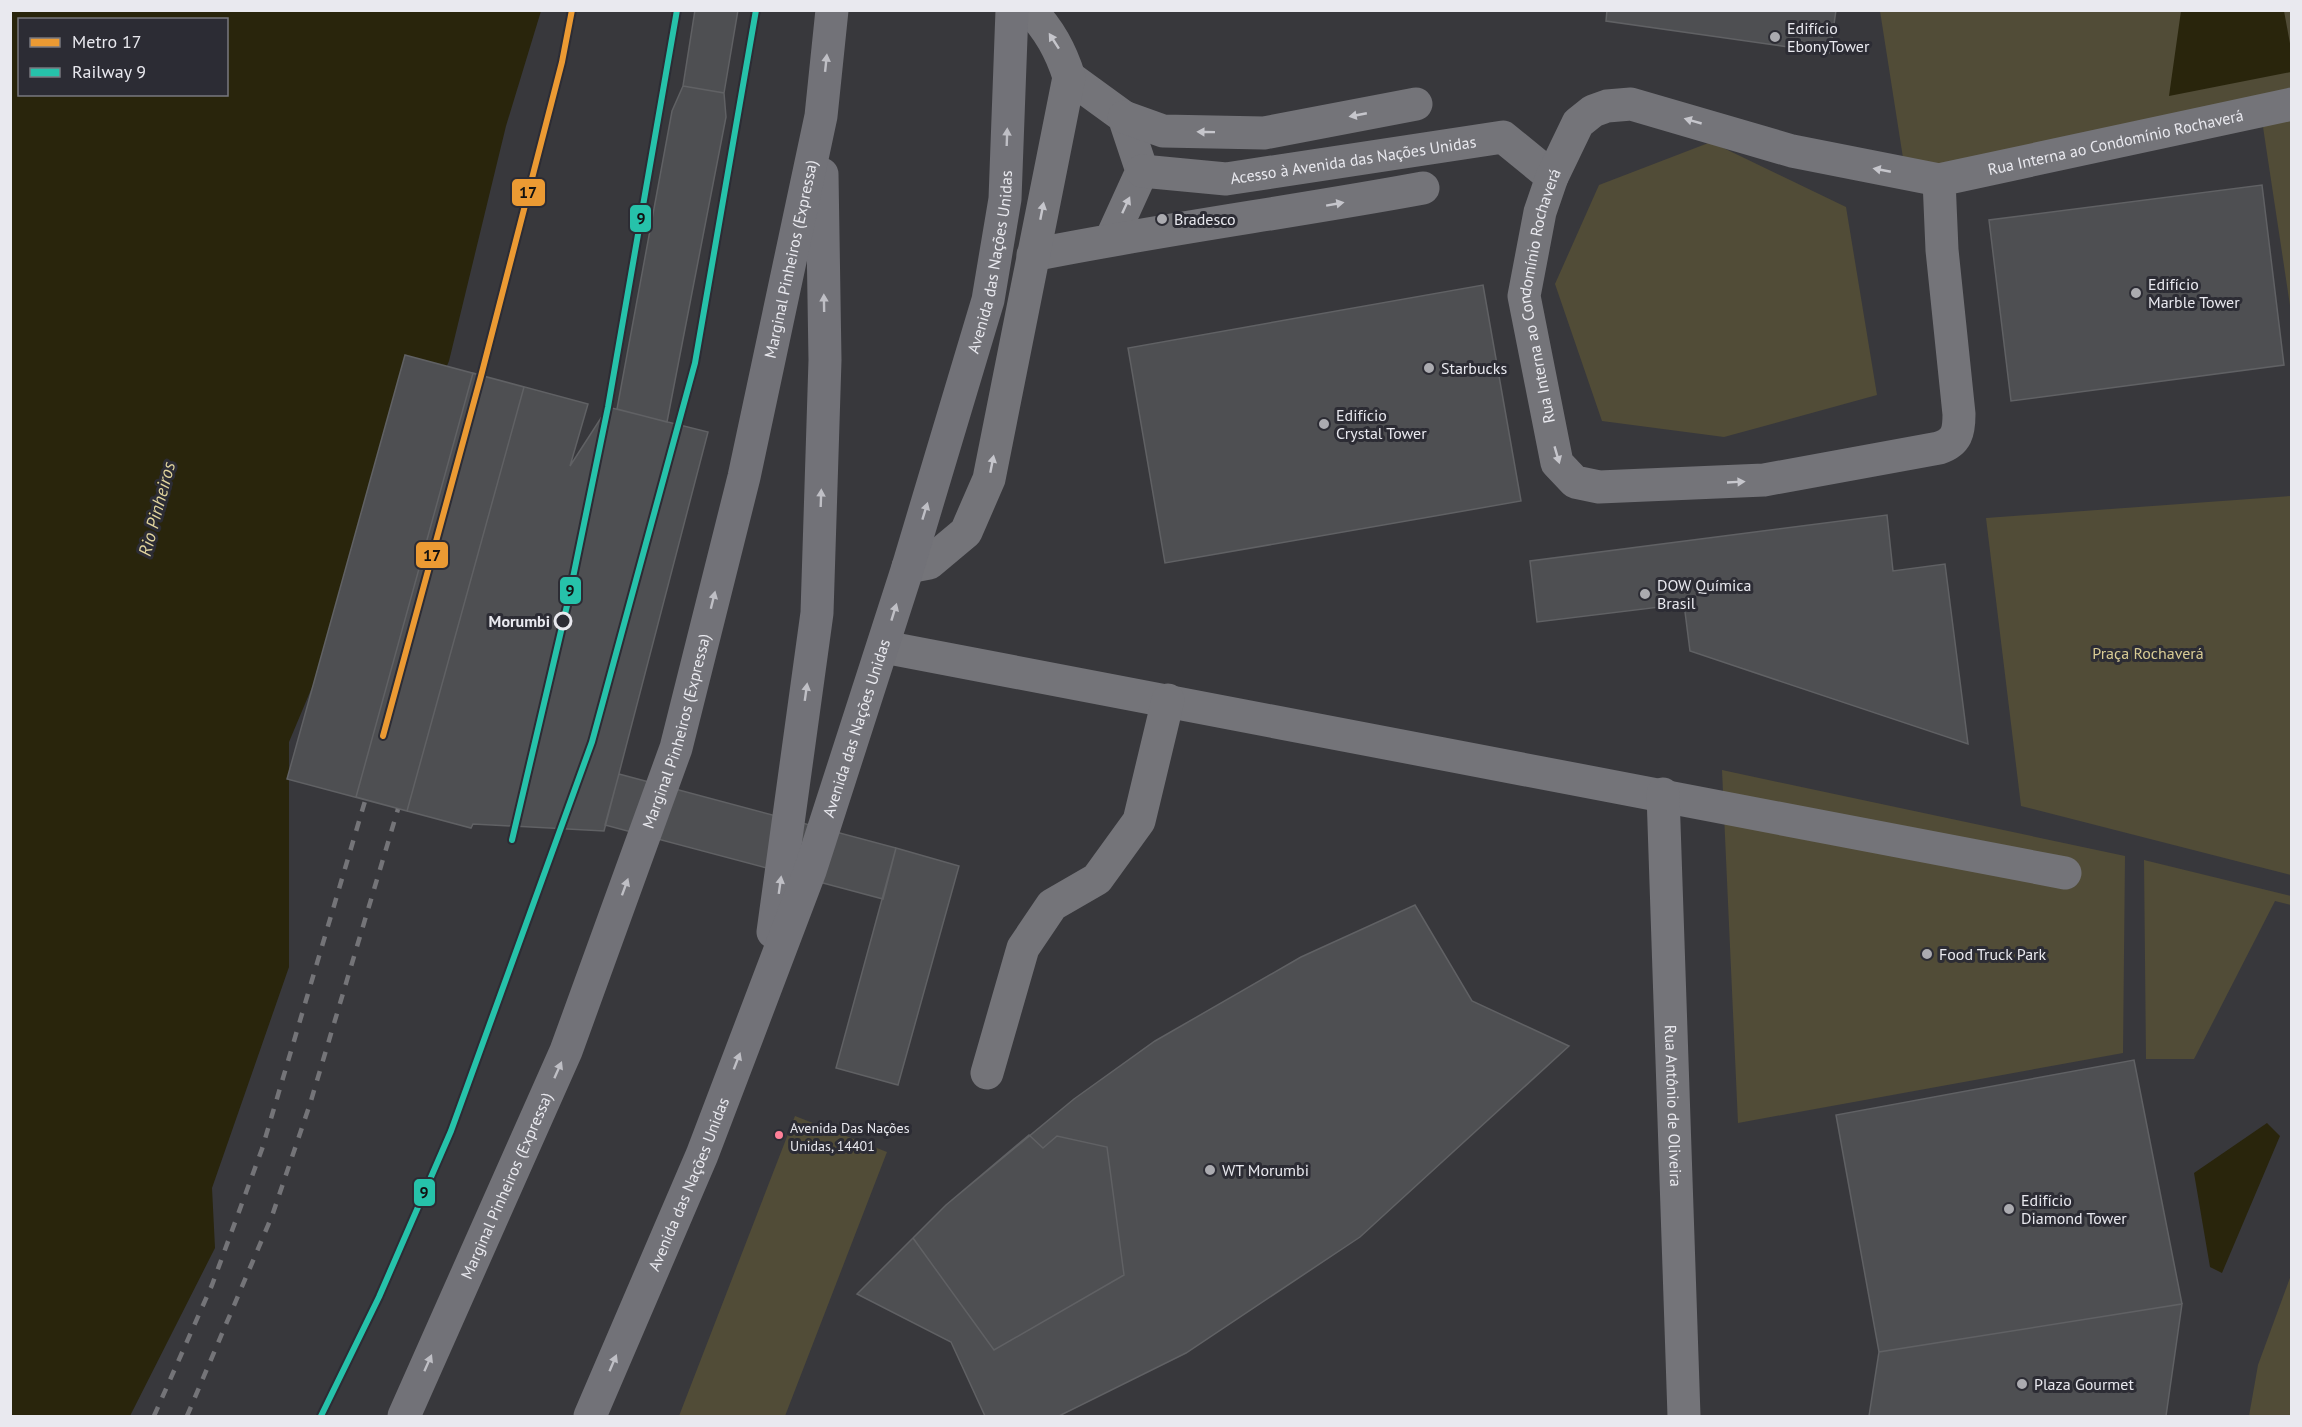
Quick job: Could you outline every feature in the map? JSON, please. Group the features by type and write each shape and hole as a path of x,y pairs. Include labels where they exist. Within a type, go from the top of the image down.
{"highway":[{"name":"Marginal Pinheiros (Expressa)","path":"404,1416 566,1051 675,748 744,477 821,116 832,10"},
{"name":"Avenida das Nações Unidas","path":"590,1416 702,1155 810,871 884,647 988,300 1005,199 1012,10"},
{"path":"766,985 817,613 825,360 821,116"}],"street":[{"path":"908,567 929,563 966,532 989,479 1069,77 1061,52 1030,10"},
{"path":"1069,77 1124,117 1163,131 1264,133 1416,104"},
{"name":"Rua Interna ao Condomínio Rochaverá","path":"1939,180 1942,250 1959,414 1959,431 1950,444 1939,448 1764,480 1599,487 1575,482 1557,463 1524,296 1540,212 1552,177 1578,123 1593,111 1607,106 1631,104 1792,151 1939,180 2292,104"},
{"path":"1111,239 1142,171 1124,117"},
{"name":"Acesso à Avenida das Nações Unidas","path":"1142,171 1226,179 1503,137 1552,177"},
{"path":"1033,255 1111,239 1277,215 1423,188"},
{"path":"884,647 1663,794 2065,873"},
{"path":"987,1073 1023,948 1052,905 1097,879 1139,820 1168,700"},
{"name":"Rua Antônio de Oliveira","path":"1663,794 1684,1416"}],"green space":[{"path":"1880,11 2291,11 2291,312 2263,127 1996,168 1906,177"},
{"path":"1711,142 1846,207 1877,395 1724,437 1602,421 1555,284 1599,185"},
{"name":"Praça Rochaverá","path":"2291,496 2291,875 2021,806 1986,518"},
{"name":"Food Truck Park","path":"1722,770 2125,856 2123,1053 1738,1123"},
{"path":"2144,860 2291,896 2291,905 2275,901 2194,1059 2146,1059"},
{"path":"795,1116 887,1152 785,1416 679,1416"},
{"path":"2291,1275 2291,1416 2249,1416 2258,1365"}],"water":[{"name":"Rio Pinheiros","path":"10,11 541,11 506,126 449,361 289,742 289,967 212,1188 215,1248 130,1416 11,1416"},
{"path":"2181,11 2284,11 2291,49 2291,72 2169,96"},
{"path":"2267,1123 2280,1136 2222,1273 2210,1267 2194,1173"}],"building":[{"path":"695,10 738,10 724,93 683,86"},
{"name":"Edifício EbonyTower","path":"1607,10 1836,10 1830,53 1606,21"},
{"path":"683,86 724,93 726,117 667,422 617,409 672,111"},
{"name":"Edifício Marble Tower","path":"2262,185 2284,365 2011,401 1989,220"},
{"name":"Edifício Crystal Tower","path":"1483,285 1521,501 1165,563 1128,348"},
{"name":"Morumbi","path":"405,355 588,404 570,466 608,407 708,432 604,831 473,824 471,828 287,779"},
{"path":"473,373 524,387 407,811 356,797"},
{"path":"1887,515 1893,571 1945,564 1968,744 1690,651 1684,604 1537,622 1530,561"},
{"path":"619,774 896,848 883,899 605,825"},
{"path":"896,848 959,866 898,1085 836,1068"},
{"name":"WT Morumbi","path":"1415,905 1472,1001 1569,1046 1360,1237 1186,1353 1059,1416 985,1416 951,1342 857,1294 946,1205 1074,1099 1155,1041 1301,957"},
{"name":"Edifício Diamond Tower","path":"2134,1060 2182,1304 1879,1352 1836,1115"},
{"path":"1029,1135 1043,1148 1057,1136 1107,1147 1124,1275 994,1350 913,1238 946,1205"},
{"name":"Plaza Gourmet","path":"2182,1304 2166,1416 1869,1416 1879,1352"}],"railway":[{"path":"154,1416 212,1285 262,1149 365,801"},
{"path":"187,1416 272,1216 310,1104 398,809"}],"metro line":[{"name":"17","path":"383,736 481,376 562,62 572,10"}],"rail line":[{"name":"9","path":"512,840 569,597 608,407 677,10"},
{"name":"9","path":"321,1416 379,1297 451,1131 592,742 695,363 756,10"}],"place":[{"name":"Edifício EbonyTower","path":"1775,37"},
{"name":"Bradesco","path":"1162,219"},
{"name":"Edifício Marble Tower","path":"2136,293"},
{"name":"Starbucks","path":"1429,368"},
{"name":"Edifício Crystal Tower","path":"1324,424"},
{"name":"DOW Química Brasil","path":"1645,594"},
{"name":"Morumbi","path":"563,621"},
{"name":"Food Truck Park","path":"1927,954"},
{"name":"Avenida Das Nações Unidas, 14401","path":"779,1135"},
{"name":"WT Morumbi","path":"1210,1170"},
{"name":"Edifício Diamond Tower","path":"2009,1209"},
{"name":"Plaza Gourmet","path":"2022,1384"}]}
